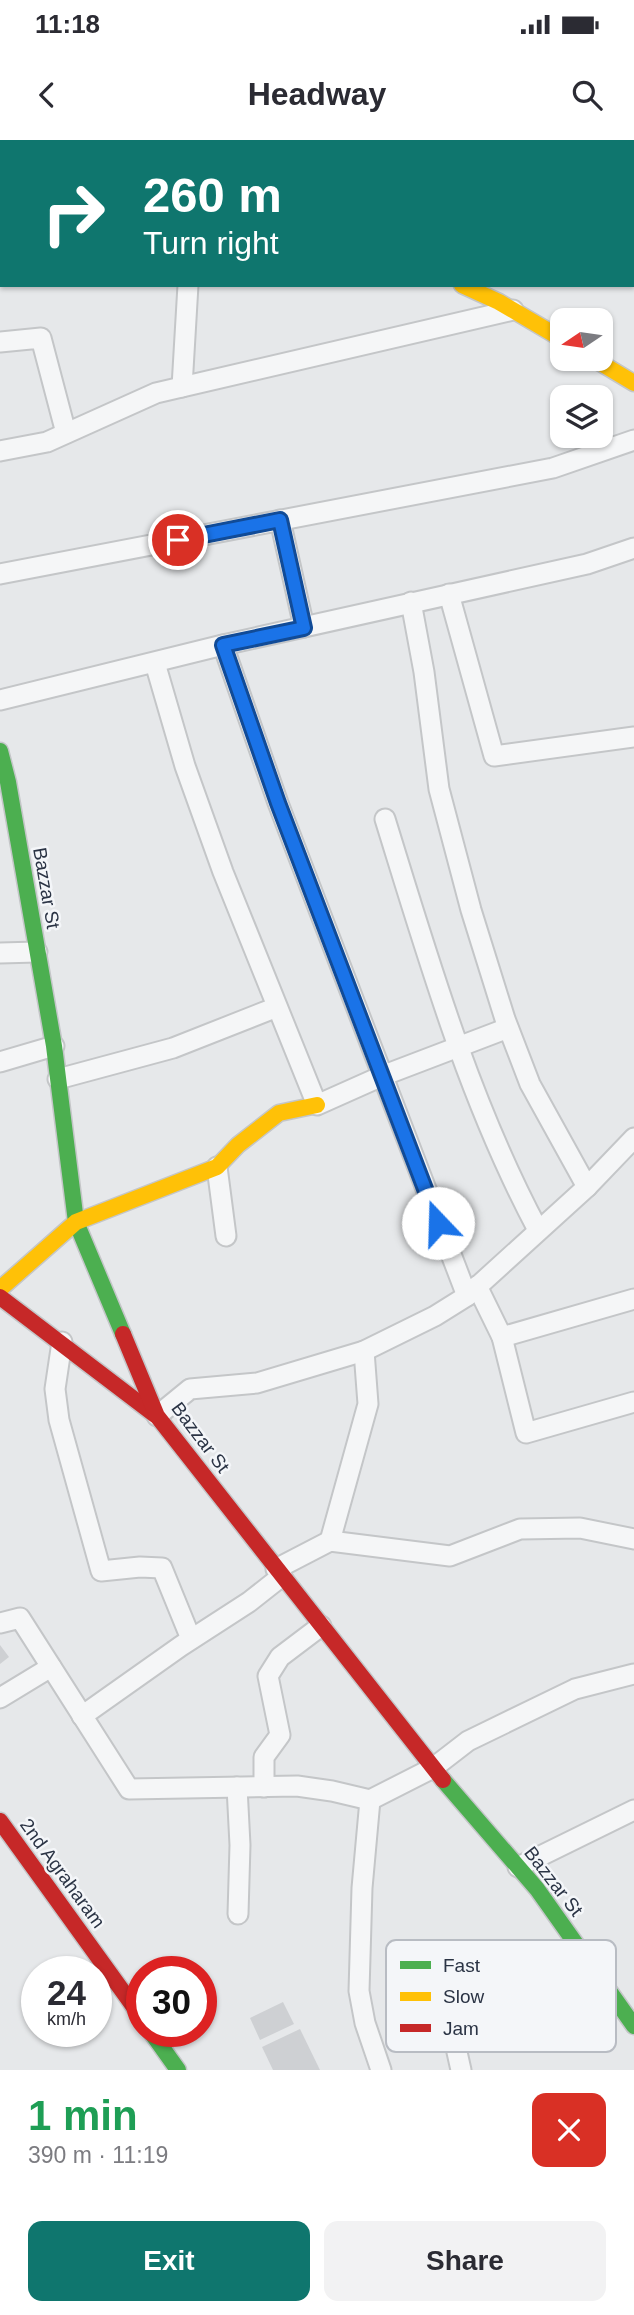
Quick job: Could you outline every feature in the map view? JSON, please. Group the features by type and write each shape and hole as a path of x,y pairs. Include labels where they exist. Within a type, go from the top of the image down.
{"main road":[{"path":"465,287 550,332"},
{"path":"613,370 634,383"},
{"name":"Bazzar St","path":"0,751 6,811 37,952 54,1046 76,1222 157,1416 433,1768 537,1889 573,1940"},
{"path":"0,1289 76,1222 217,1167 238,1145 279,1113 317,1105"},
{"path":"0,1297 157,1416"},
{"name":"2nd Agraharam","path":"0,1821 126,1996"},
{"name":"Bazzar St","path":"616,2001 634,2026"},
{"path":"161,2047 176,2069"}],"street":[{"path":"182,387 188,287"},
{"path":"0,451 47,442 156,393 513,310"},
{"path":"0,342 41,338 66,433"},
{"path":"0,574 553,468 634,440"},
{"path":"280,520 304,628"},
{"path":"0,700 223,645 587,564 634,548"},
{"path":"449,594 494,756 634,737"},
{"path":"411,602 424,673 439,789 471,910 508,1028 530,1084 586,1187"},
{"path":"223,645 278,803 382,1076 472,1291 502,1337 526,1433 634,1402"},
{"path":"155,663 185,766 223,872 317,1105 382,1076 508,1028"},
{"path":"385,819 425,946 490,1132 538,1230"},
{"path":"0,953 37,952"},
{"path":"58,1079 173,1048 278,1007"},
{"path":"0,1062 54,1046"},
{"path":"157,1416 190,1389 257,1383 364,1351 435,1316 472,1291 586,1187 631,1151"},
{"path":"217,1167 226,1236"},
{"path":"502,1337 634,1299"},
{"path":"62,1342 55,1389 59,1420 101,1571 162,1568 191,1639"},
{"path":"330,1541 368,1404 364,1351"},
{"path":"82,1716 191,1639 249,1602 279,1573 330,1541 450,1556 520,1529 580,1528 634,1539"},
{"path":"0,1623 20,1618 130,1790 297,1786 370,1800 433,1768 468,1741 575,1689 634,1675"},
{"path":"264,1787 264,1757 280,1735 268,1676 280,1657 321,1626"},
{"path":"0,1698 51,1667"},
{"path":"237,1787 240,1845 238,1914"},
{"path":"370,1800 362,1888 359,1991 365,2023 381,2070"},
{"path":"518,1867 634,1810"},
{"path":"457,2052 461,2070"}],"building":[{"path":"0,1645 9,1657 0,1664"},
{"path":"283,2002 294,2024 260,2040 250,2018"},
{"path":"300,2029 320,2070 273,2070 262,2047"}],"traffic: fast":[{"path":"0,751 8,782 54,1046 76,1222 123,1334"},
{"path":"443,1780 537,1889 573,1940"},
{"path":"616,2001 634,2026"},
{"path":"162,2047 178,2070"}],"traffic: slow":[{"path":"466,287 499,302 550,332"},
{"path":"613,370 634,383"},
{"path":"0,1289 76,1222 217,1167 238,1145 279,1113 317,1105"}],"traffic: jam":[{"path":"0,1297 155,1415"},
{"path":"123,1334 157,1416 443,1780"},
{"path":"0,1821 126,1996"}],"route":[{"path":"178,540 280,520 304,628 223,645 278,803 438,1223"}]}
